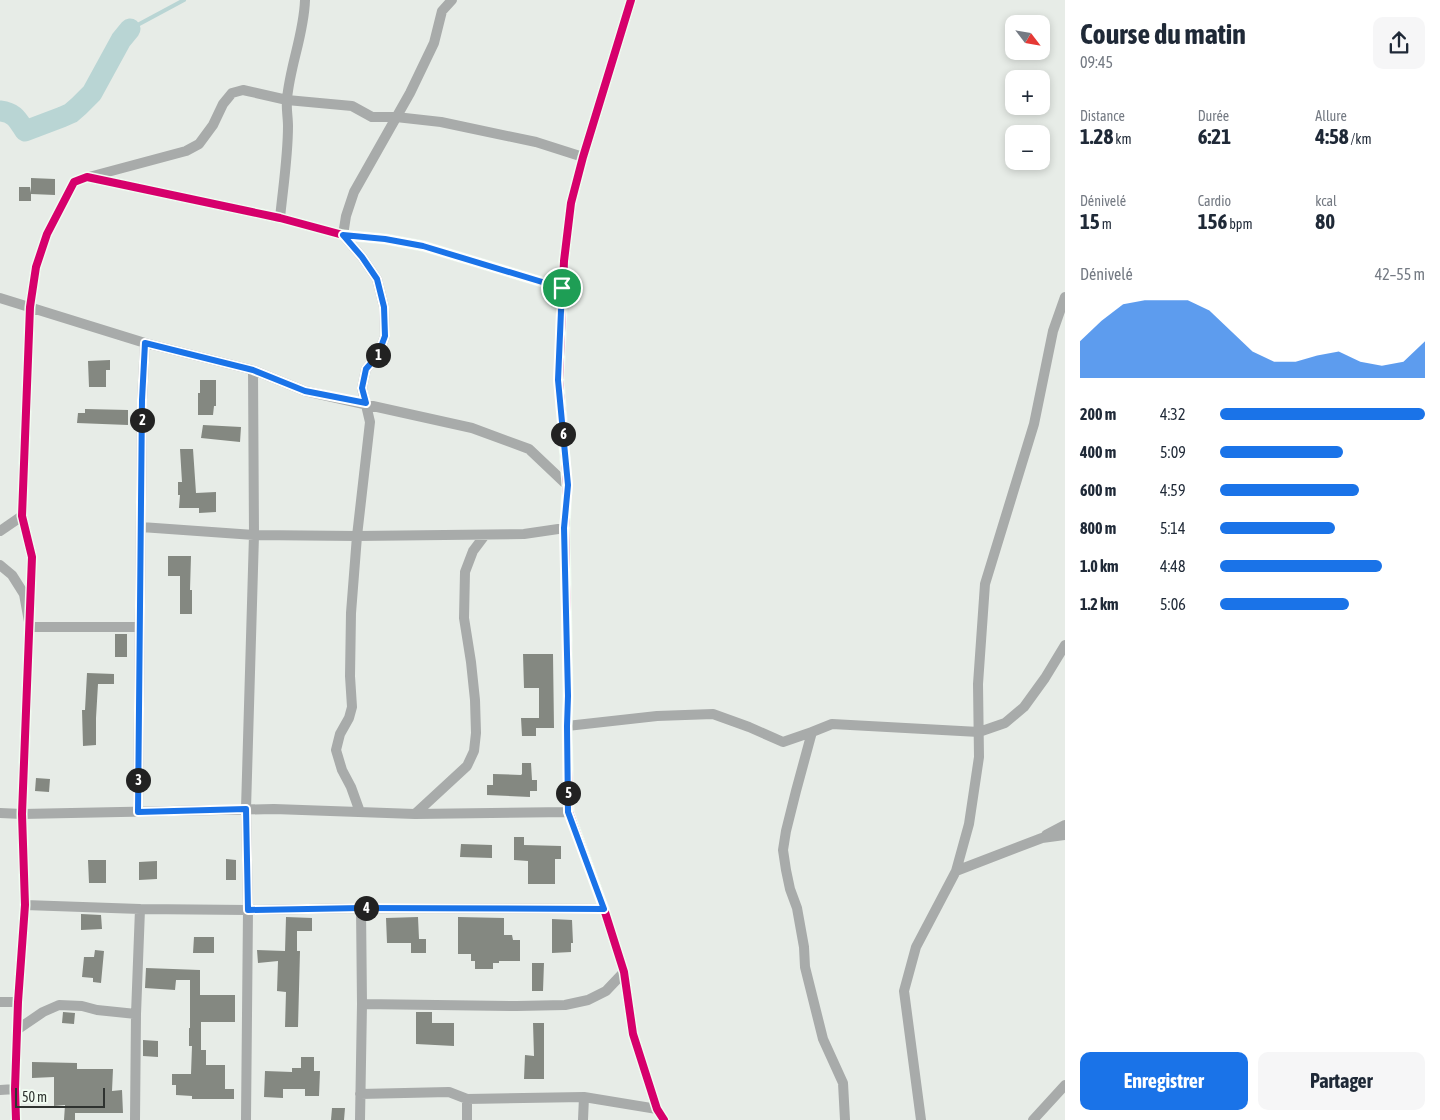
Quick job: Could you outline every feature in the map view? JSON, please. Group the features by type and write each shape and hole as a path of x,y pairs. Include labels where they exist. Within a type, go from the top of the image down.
{"street":[{"path":"280,218 287,152 287,100 292,69 301,35 305,0"},
{"path":"360,812 351,787 342,770 336,750 340,734 352,708 350,676 351,613 370,422 362,388 366,369 378,355 385,336 384,307 377,279 362,257 343,235 346,216 354,192 434,44 442,11 452,0"},
{"path":"631,0 583,157 571,203 564,261 558,380 568,485 564,528 568,668 568,812 604,909 624,972 633,1034 657,1109 664,1120"},
{"path":"16,1120 15,1089 18,1002 25,905 22,814 32,557 22,516 30,307 36,267 47,234 74,182 186,151 199,144 213,125 223,104 232,93 243,90 287,100 352,106 372,117 396,117 441,122 536,142 583,157"},
{"path":"87,177 280,218 343,235 385,239 423,246 562,288"},
{"path":"922,1120 904,991 916,947 956,871 969,824 979,756 978,684 985,584 1034,424 1053,331 1065,297"},
{"path":"0,298 145,343 253,370 305,391 472,428 529,449 568,485"},
{"path":"138,812 142,400 145,343"},
{"path":"246,1120 248,910 246,809 254,535 253,370"},
{"path":"0,531 22,516"},
{"path":"141,527 254,535 358,536 524,534 564,528"},
{"path":"414,814 467,766 474,751 476,733 475,700 464,618 465,572 473,551 485,535"},
{"path":"0,565 12,575 24,594 30,627"},
{"path":"30,627 139,627"},
{"path":"567,726 657,716 713,714 783,742 832,724 979,732 1005,723 1024,707 1065,646"},
{"path":"812,732 792,807 783,850 790,889 797,908 804,947 805,967 822,1039 843,1083 846,1120"},
{"path":"0,813 138,812 274,808 414,814 568,812"},
{"path":"956,871 1042,838 1065,824"},
{"path":"1042,838 1065,835"},
{"path":"25,905 248,910 361,908 604,909"},
{"path":"360,1120 361,908"},
{"path":"135,1120 136,1014 140,909"},
{"path":"362,1004 565,1005 588,1000 606,991 624,972"},
{"path":"0,1002 18,1002"},
{"path":"18,1029 43,1012 59,1005 82,1006 97,1010 136,1014"},
{"path":"1033,1120 1065,1086"},
{"path":"0,1090 15,1089"},
{"path":"360,1094 449,1092 467,1099 584,1097 657,1109"},
{"path":"583,1120 584,1097"},
{"path":"467,1099 467,1120"}],"building":[{"path":"31,178 55,179 55,195 31,194 31,201 19,201 19,187 30,187 31,193"},
{"path":"110,360 110,370 106,370 106,387 89,387 88,361"},
{"path":"200,380 216,380 216,406 214,406 213,415 198,415"},
{"path":"85,409 128,410 128,425 77,423 78,413 85,413"},
{"path":"203,425 241,427 240,442 201,438"},
{"path":"180,449 193,449 196,493 216,492 216,512 199,513 199,508 179,508 178,482 182,482"},
{"path":"168,556 191,556 190,590 192,590 192,614 180,614 180,576 168,576"},
{"path":"115,634 127,634 127,657 115,657"},
{"path":"523,654 553,654 554,728 536,728 536,736 522,736 521,718 539,718 539,688 524,688"},
{"path":"87,673 114,674 114,684 98,684 96,745 83,746 82,710 85,710"},
{"path":"522,763 531,763 532,780 537,780 537,791 530,791 530,797 487,795 487,785 493,785 493,774 521,775"},
{"path":"36,778 50,779 49,792 35,791"},
{"path":"514,837 524,837 524,845 561,846 561,859 555,859 555,884 528,884 528,861 514,860"},
{"path":"461,844 492,845 492,858 460,857"},
{"path":"226,859 236,860 236,880 226,880"},
{"path":"88,860 106,860 106,883 89,883"},
{"path":"157,861 157,879 139,880 139,862"},
{"path":"81,914 101,915 102,929 81,930"},
{"path":"286,917 312,918 312,931 297,931 297,951 300,951 298,1027 285,1027 286,992 277,991 278,961 258,963 257,950 285,951"},
{"path":"418,917 419,939 426,939 426,953 411,953 411,943 387,943 386,918"},
{"path":"458,917 504,918 504,935 512,935 513,940 520,940 520,961 499,961 499,963 493,963 493,969 475,969 475,961 471,961 471,954 458,954"},
{"path":"552,919 572,920 573,943 571,943 571,952 552,953"},
{"path":"194,937 214,937 214,953 193,953"},
{"path":"95,950 104,951 101,983 93,982 93,978 82,977 84,957 94,957"},
{"path":"532,963 544,963 543,991 532,991"},
{"path":"146,968 200,970 200,995 235,995 235,1022 201,1022 201,1050 206,1050 206,1065 225,1065 225,1089 234,1089 234,1099 192,1099 192,1096 176,1095 176,1085 172,1085 172,1074 191,1074 192,1046 189,1046 190,980 176,980 175,990 145,988"},
{"path":"63,1012 75,1013 74,1024 62,1023"},
{"path":"416,1012 432,1012 432,1023 454,1023 454,1046 416,1044"},
{"path":"533,1023 544,1023 544,1079 524,1079 525,1055 534,1056"},
{"path":"143,1040 158,1041 158,1057 143,1056"},
{"path":"301,1057 314,1057 314,1071 320,1071 319,1096 305,1096 305,1089 283,1089 283,1098 264,1097 265,1071 292,1072 292,1068 301,1068"},
{"path":"32,1062 77,1063 77,1069 113,1069 112,1091 122,1090 123,1113 75,1113 75,1120 64,1120 65,1105 54,1106 54,1077 32,1078"},
{"path":"332,1108 345,1108 344,1120 331,1120"}],"waterway":[{"path":"130,29 184,0"},
{"path":"0,111 12,115 18,120 25,131 71,113 92,93 121,40 130,29"}],"cycle path":[{"path":"631,0 583,157 571,203 564,261 559,380 567,485 565,528 569,812 604,909 624,972 633,1034 657,1109 664,1120"},
{"path":"16,1120 15,1089 18,1002 25,905 22,814 32,557 22,516 30,307 36,267 47,234 74,182 87,177 280,218 343,235 385,239 423,246 562,288"}],"route":[{"path":"343,235 385,239 423,246 562,288 558,380 568,485 564,528 567,592 568,812 604,909 361,908 248,910 246,809 138,812 142,400 145,343 253,370 305,391 366,403 362,388 366,369 378,355 385,336 384,307 377,279 362,257 343,235"}]}
